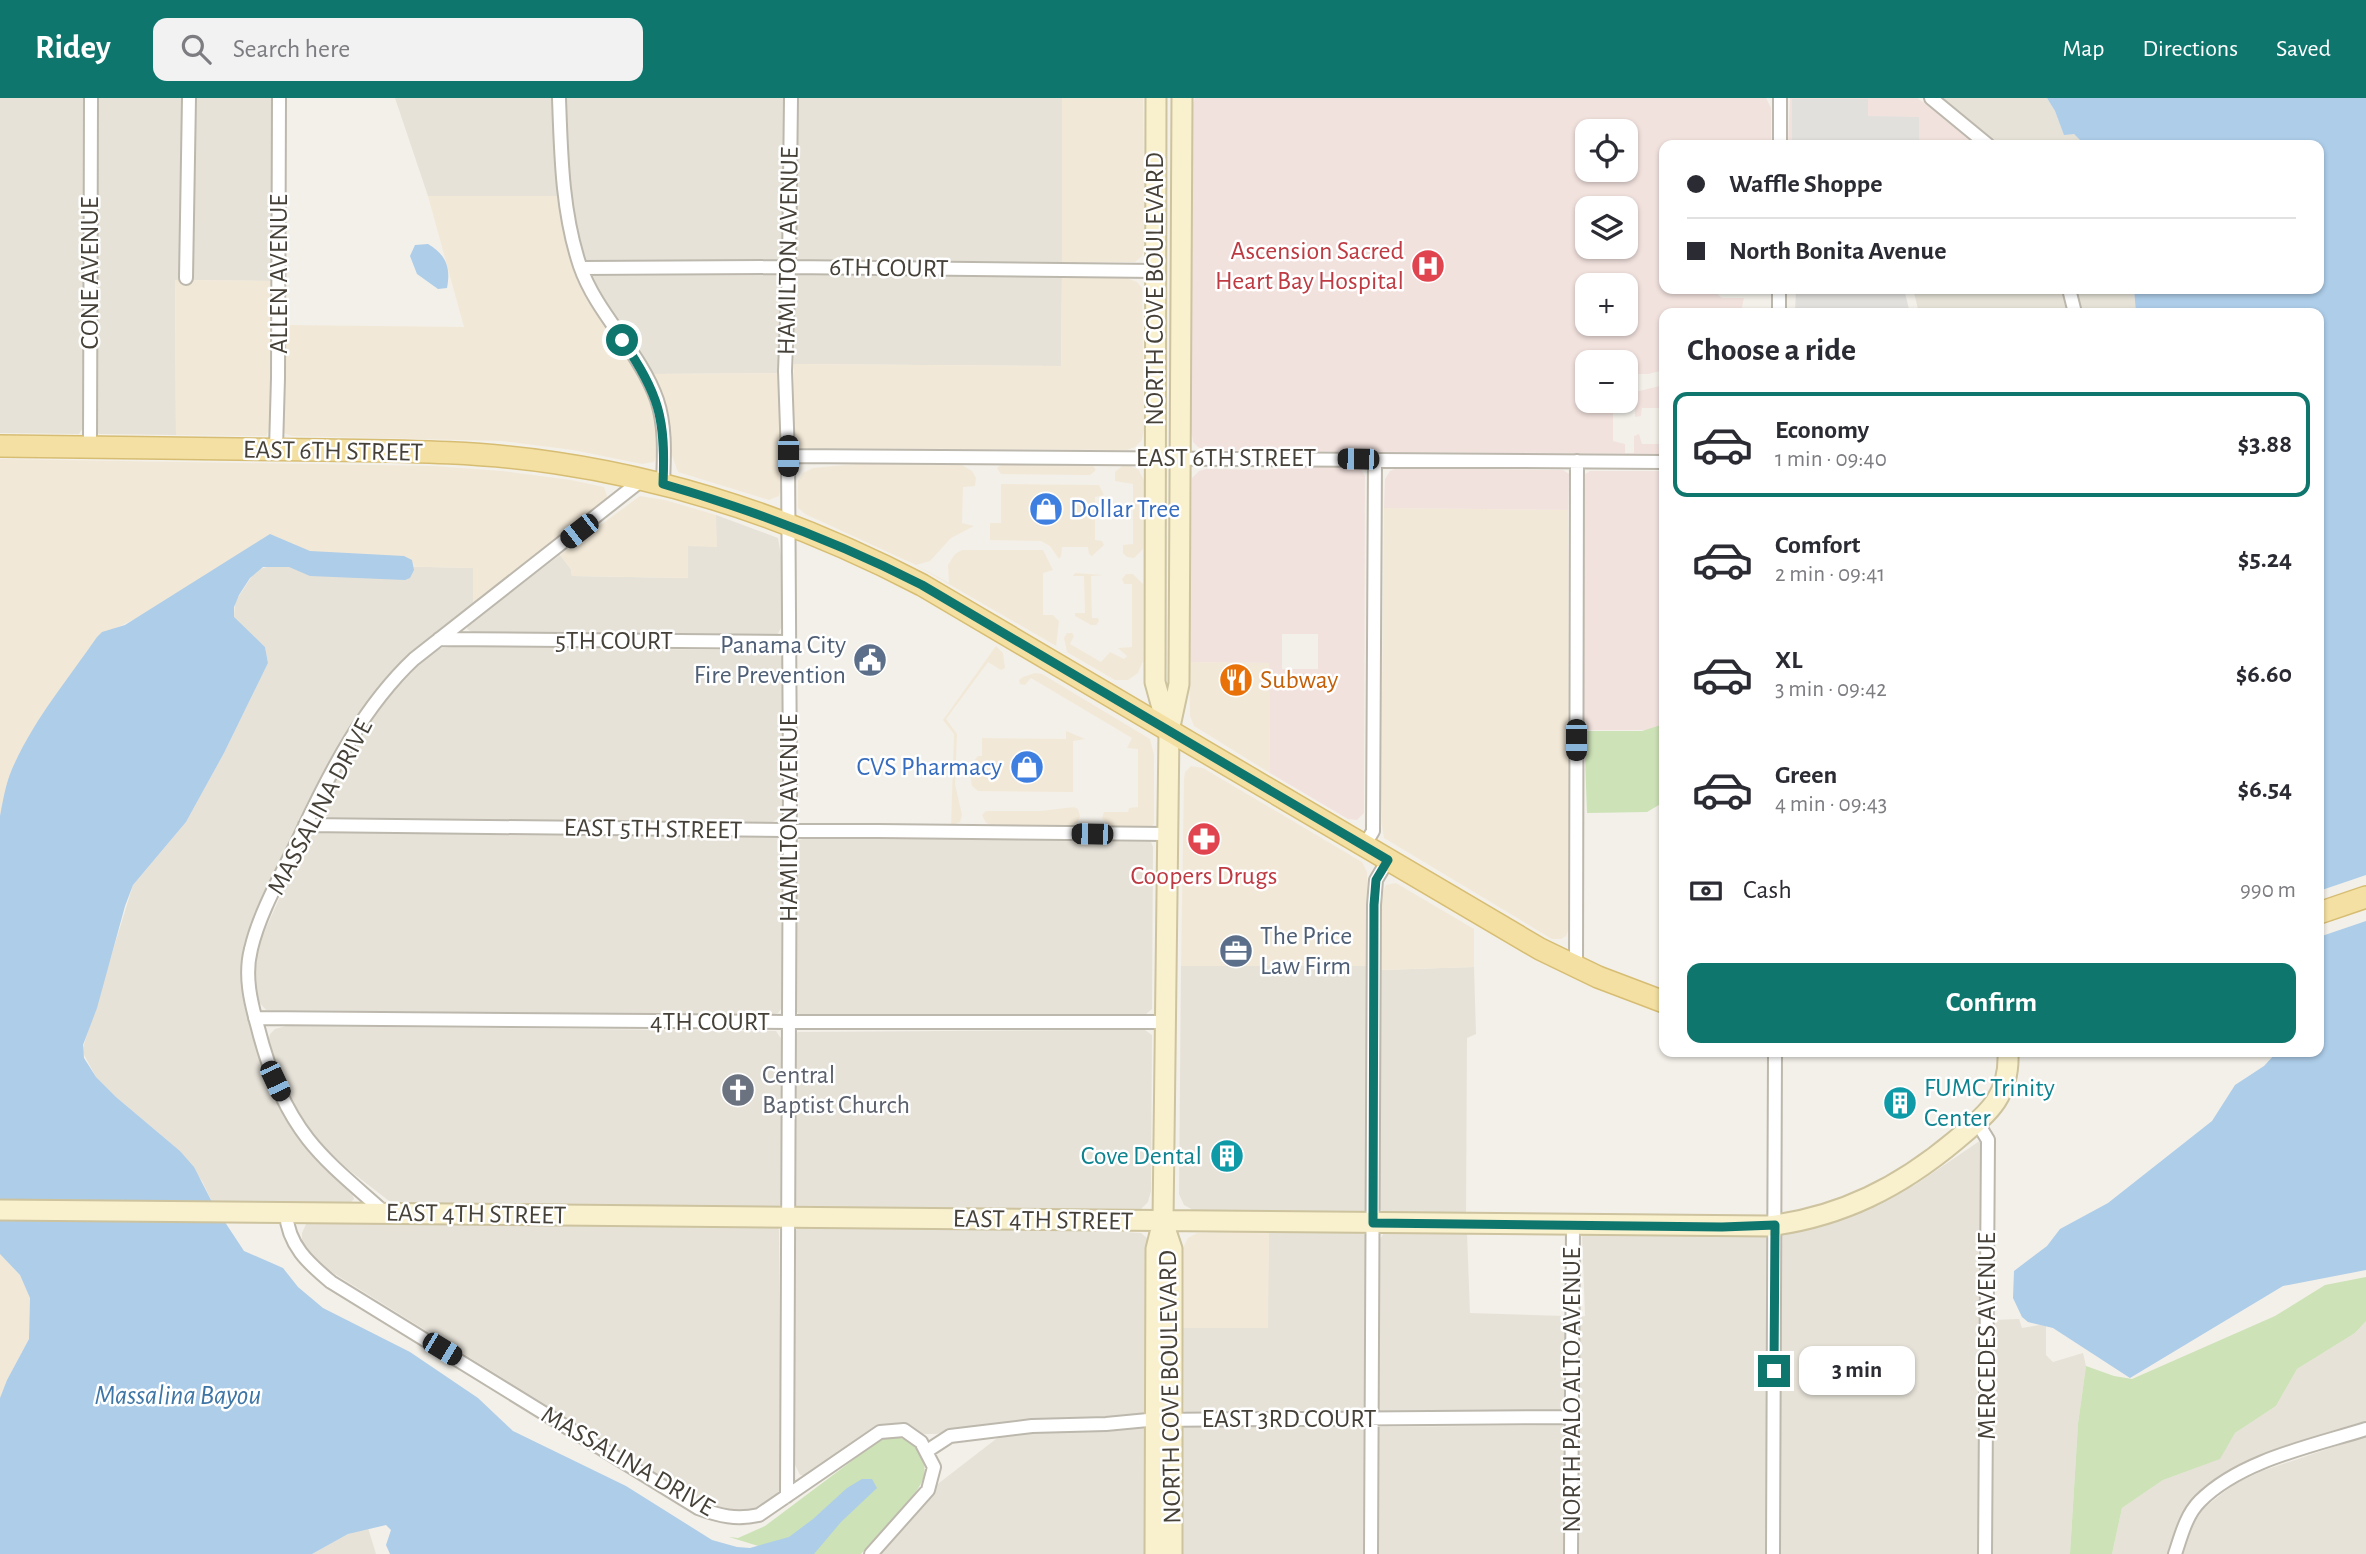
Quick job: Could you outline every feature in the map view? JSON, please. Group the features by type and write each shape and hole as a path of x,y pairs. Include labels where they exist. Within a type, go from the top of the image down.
{"main road":[{"name":"EAST 6TH STREET","path":"0,446 411,451 501,456 555,463 653,482 788,523 922,585 1576,968 1659,1000"},
{"path":"2324,912 2366,897"}],"street":[{"name":"CONE AVENUE","path":"90,447 91,98"},
{"path":"186,278 189,98"},
{"name":"ALLEN AVENUE","path":"276,449 279,98"},
{"path":"559,98 562,186 581,268 603,312 657,399 664,435 653,482"},
{"name":"HAMILTON AVENUE","path":"788,1496 789,642 785,371 791,98"},
{"name":"NORTH COVE BOULEVARD","path":"1156,98 1155,682 1169,731"},
{"name":"NORTH COVE BOULEVARD","path":"1172,1554 1156,1249 1163,1221 1169,731 1179,684 1182,98"},
{"path":"1780,98 1780,140"},
{"path":"1931,98 1982,140"},
{"name":"6TH COURT","path":"581,268 1155,271"},
{"name":"EAST 6TH STREET","path":"788,456 1659,462"},
{"path":"1364,846 1373,831 1375,459"},
{"path":"1576,968 1577,461"},
{"name":"MASSALINA DRIVE","path":"385,1213 330,1162 302,1131 275,1081 255,1018 249,983 251,950 305,825 364,719 400,673 439,639 653,482"},
{"name":"5TH COURT","path":"439,639 789,642"},
{"name":"EAST 5TH STREET","path":"305,825 1168,834"},
{"path":"1371,1554 1374,897 1376,880 1388,860"},
{"name":"4TH COURT","path":"255,1018 1166,1022"},
{"path":"1773,1554 1775,1057"},
{"name":"EAST 4TH STREET","path":"0,1210 1573,1226 1775,1225 1830,1214 1878,1195 1920,1169 1993,1106 2007,1079 2008,1057"},
{"name":"MERCEDES AVENUE","path":"1977,1122 1988,1140 1985,1554"},
{"name":"MASSALINA DRIVE","path":"286,1213 289,1232 298,1250 311,1266 331,1282 698,1508 719,1516 741,1519 759,1515 880,1432 904,1430 921,1442 927,1451"},
{"name":"NORTH PALO ALTO AVENUE","path":"1571,1554 1573,1226"},
{"name":"EAST 3RD COURT","path":"927,1451 950,1436 1032,1426 1164,1420 1572,1418"},
{"name":"NORTH COVE BOULEVARD","path":"1155,1554 1164,1420"},
{"path":"2175,1554 2184,1526 2199,1502 2231,1477 2260,1464 2366,1429"},
{"path":"871,1554 928,1490 934,1467 927,1451"}],"shaded area":[{"path":"0,98 85,98 84,426 79,434 0,433"},
{"path":"97,98 274,98 274,281 175,280 176,435 99,434 97,431 94,418"},
{"path":"395,98 553,98 561,196 428,196"},
{"path":"564,98 784,98 782,260 585,261 574,237 566,186"},
{"path":"797,98 1062,98 1062,262 795,260"},
{"path":"1062,98 1143,98 1145,245 1142,256 1135,262 1062,262"},
{"name":"Ascension Sacred Heart Bay Hospital","path":"1195,98 1766,98 1771,108 1771,140 1659,140 1659,294 1717,294 1722,298 1744,298 1742,308 1659,308 1659,371 1638,374 1638,350 1575,350 1575,413 1613,413 1613,441 1625,444 1625,453 1634,453 1634,436 1639,434 1642,444 1659,444 1659,454 1205,450 1193,442 1192,105"},
{"path":"1790,98 1917,98 1973,140 1788,140"},
{"path":"1942,98 2047,98 2064,134 2074,134 2080,140 1991,140"},
{"path":"1792,99 1868,99 1868,116 1919,117 1919,140 1792,140"},
{"path":"428,196 561,196 591,303 636,372 651,401 658,435 654,462 642,464 573,450 502,441 292,436 284,433 286,325 464,327"},
{"path":"782,274 781,373 651,374 592,276"},
{"path":"795,274 1062,277 1061,366 794,364"},
{"path":"1062,277 1127,278 1137,282 1142,288 1144,429 1142,440 1135,447 1127,450 794,448 794,364 1061,366"},
{"path":"175,280 274,281 273,364 269,430 266,436 176,435"},
{"path":"1796,294 1905,294 1909,308 1795,308"},
{"path":"1914,294 2063,294 2068,308 1918,308"},
{"path":"2077,294 2134,294 2136,308 2080,308"},
{"path":"781,373 779,496 769,500 678,472 671,453 668,413 662,392 651,374"},
{"path":"1659,386 1659,408 1642,408 1641,416 1635,417 1635,413 1638,413 1638,391"},
{"path":"0,459 434,466 571,480 604,487 607,496 606,500 580,522 473,605 473,568 293,564 294,543 97,637 19,754 11,771 0,816"},
{"path":"867,463 960,463 972,471 976,478 975,486 963,487 962,523 974,526 951,538 930,561 916,565 949,583 948,565 955,554 962,550 1043,550 1053,570 1043,573 1043,615 1053,615 1059,621 1056,646 914,564 805,514 798,508 798,481 803,473 813,468"},
{"path":"1003,464 1092,464 1096,470 1090,475 1001,474 997,468"},
{"path":"1099,464 1129,466 1138,469 1144,480 1143,661 1138,673 1128,680 1115,680 1058,647 1067,652 1064,638 1067,633 1072,633 1074,636 1070,644 1101,662 1110,652 1124,659 1127,656 1118,648 1132,647 1132,584 1124,584 1122,579 1126,574 1133,574 1143,584 1143,549 1134,558 1123,553 1123,545 1133,544 1133,484 1115,481 1115,472 1122,466"},
{"path":"1294,465 1359,466 1365,476 1364,813 1357,820 1348,819 1270,773 1269,663 1189,662 1192,478 1199,471 1206,469 1267,470","holes":["1282,634 1318,634 1318,669 1282,669"]},
{"path":"1397,468 1563,470 1569,474 1568,510 1384,508 1385,479 1390,471"},
{"path":"1590,471 1659,471 1659,730 1582,730 1584,475"},
{"name":"Dollar Tree","path":"1001,484 1099,485 1104,495 1095,497 1095,540 1102,541 1104,545 1092,556 1088,547 1062,547 1059,559 1050,546 1041,541 990,540 990,523 1001,523"},
{"path":"640,496 665,500 716,515 717,547 688,546 688,578 572,576 571,569 560,555"},
{"path":"1384,508 1568,510 1569,928 1566,936 1561,939 1552,939 1384,838 1381,792"},
{"path":"716,515 778,538 781,556 781,628 777,635 475,634 467,629 468,625 560,555 571,569 572,576 687,578 688,546 716,546"},
{"path":"293,564 473,568 473,605 402,662 357,716 284,855 253,923 243,955 242,977 247,1011 269,1084 283,1112 351,1190 354,1199 349,1204 213,1204 202,1181 180,1151 96,1077 82,1051 133,885 186,822 224,753 268,663 265,647 234,618 235,602 256,570 271,566 289,567"},
{"path":"1075,573 1103,575 1091,576 1092,618 1098,618 1099,621 1096,625 1075,616 1075,613 1085,613 1084,576 1073,576"},
{"path":"455,646 780,651 783,655 783,816 771,823 334,819 326,816 323,811 324,804 331,789 391,694 430,654 438,649"},
{"path":"996,646 1003,653 1005,668 1001,670 988,662 946,719 957,734 955,784 962,815 960,822 951,826 954,734 943,720"},
{"path":"1189,662 1269,663 1270,773 1194,726 1190,716"},
{"path":"1042,674 1150,739 1154,755 1152,826 1109,827 1102,818 1104,812 1128,812 1129,808 1138,807 1138,749 1127,748 1132,738 1031,678 1025,685 1020,684 1019,680 1023,677"},
{"name":"CVS Pharmacy","path":"1066,731 1085,739 1073,741 1073,792 978,791 972,786 970,772 978,767 973,762 978,756 982,756 982,738 1066,739"},
{"path":"1191,766 1203,768 1362,862 1367,872 1368,966 1181,966 1184,779 1185,772"},
{"path":"1074,807 1078,809 1080,816 1078,822 1071,827 994,826 986,823 982,815 986,811 1041,811"},
{"path":"314,833 779,837 782,843 781,1009 772,1015 266,1010 259,1002 256,987 256,959 260,941 306,840"},
{"path":"809,837 1151,842 1152,1009 1146,1014 799,1015 794,1007 795,849 799,840"},
{"path":"1396,883 1474,929 1474,967 1380,970 1382,894 1386,885"},
{"path":"1181,966 1368,966 1364,1213 1195,1211 1184,1205 1179,1194"},
{"path":"1474,967 1476,1034 1467,1038 1466,1215 1385,1214 1380,1209 1379,1201 1380,970"},
{"path":"286,1026 776,1031 782,1040 780,1205 777,1208 393,1204 336,1160 311,1133 296,1109 268,1043 270,1034 275,1029"},
{"path":"1145,1030 1152,1035 1151,1191 1148,1202 1141,1209 1073,1211 795,1207 794,1036 798,1032"},
{"path":"1981,1140 1978,1554 1779,1554 1782,1231 1915,1185"},
{"path":"307,1222 777,1227 781,1492 756,1508 741,1511 721,1509 701,1501 309,1258 302,1249 302,1233"},
{"path":"798,1227 1073,1229 1141,1233 1151,1246 1148,1411 1139,1415 1017,1420 936,1434 922,1434 900,1425 806,1476 800,1475 794,1463 795,1233"},
{"path":"1269,1231 1361,1232 1366,1236 1364,1412 1243,1415 1188,1414 1184,1411 1183,1328 1267,1328"},
{"path":"1269,1231 1268,1328 1183,1328 1183,1248 1188,1238 1197,1233"},
{"path":"1384,1233 1467,1233 1470,1313 1565,1316 1566,1410 1377,1412 1378,1242"},
{"path":"1769,1233 1766,1554 1578,1554 1578,1317 1585,1316 1582,1234"},
{"path":"0,1254 20,1275 30,1298 29,1339 0,1398"},
{"path":"2019,1319 2022,1328 2046,1324 2046,1355 2053,1362 2083,1353 2086,1366 2078,1424 2070,1554 1991,1554 1993,1320"},
{"path":"2366,1321 2366,1421 2263,1454 2227,1471 2195,1496 2178,1524 2168,1554 2112,1554 2122,1508 2163,1480 2219,1459 2235,1433 2276,1406 2297,1369 2355,1333"},
{"path":"1566,1425 1565,1554 1377,1554 1377,1427"},
{"path":"1146,1427 1150,1554 876,1554 939,1483 996,1439 1009,1433 1026,1431"},
{"path":"1364,1427 1364,1554 1178,1554 1180,1428"},
{"path":"2366,1436 2366,1554 2181,1554 2189,1530 2204,1508 2234,1484 2262,1471"},
{"path":"368,1528 376,1554 312,1554 348,1534"}],"green space":[{"path":"1659,726 1659,805 1647,812 1587,813 1584,731 1642,731"},
{"path":"2366,1277 2366,1321 2355,1333 2297,1369 2276,1406 2235,1433 2220,1459 2163,1480 2122,1508 2112,1554 2070,1554 2078,1424 2086,1366 2132,1379 2275,1316 2325,1285"},
{"path":"894,1437 908,1440 918,1450 924,1462 924,1476 906,1505 861,1554 811,1554 771,1550 729,1537 738,1538 765,1526 881,1439"}],"water":[{"path":"2047,98 2366,98 2366,1270 2283,1286 2130,1378 2053,1328 2028,1322 2022,1317 2013,1298 2014,1271 2047,1246 2060,1229 2108,1203 2212,1121 2235,1085 2264,1066 2272,1057 2324,1057 2324,308 2136,308 2134,294 2324,294 2324,140 2080,140 2074,134 2064,135"},
{"path":"428,244 446,262 447,288 438,289 417,274 410,256 415,245"},
{"name":"Massalina Bayou","path":"270,534 310,551 404,556 412,560 414,570 410,578 405,580 310,576 289,567 263,567 250,578 234,607 234,617 265,647 268,663 224,753 186,822 133,885 97,1008 83,1045 84,1058 96,1077 116,1097 180,1151 194,1167 213,1204 244,1251 283,1268 298,1287 323,1308 410,1352 478,1398 513,1431 626,1486 712,1540 750,1548 789,1537 847,1488 862,1479 872,1479 877,1488 841,1522 814,1554 390,1554 386,1545 391,1530 386,1525 348,1534 312,1554 0,1554 0,1398 29,1339 30,1298 20,1275 0,1254 0,816 6,786 20,751 40,717 102,632 125,625"}],"pier":[{"path":"2366,875 2366,921 2324,935 2324,889"}],"place":[{"name":"Ascension Sacred Heart Bay Hospital","path":"1428,266"},
{"name":"Dollar Tree","path":"1046,509"},
{"name":"Panama City Fire Prevention","path":"870,660"},
{"name":"Subway","path":"1236,680"},
{"name":"CVS Pharmacy","path":"1027,767"},
{"name":"Coopers Drugs","path":"1204,839"},
{"name":"The Price Law Firm","path":"1236,951"},
{"name":"Central Baptist Church","path":"738,1090"},
{"name":"FUMC Trinity Center","path":"1900,1103"},
{"name":"Cove Dental","path":"1227,1156"}],"route":[{"path":"622,340 645,375 660,409 664,435 663,484 788,523 922,585 1388,860 1376,880 1374,905 1373,1223 1722,1227 1775,1225 1774,1371"}]}
